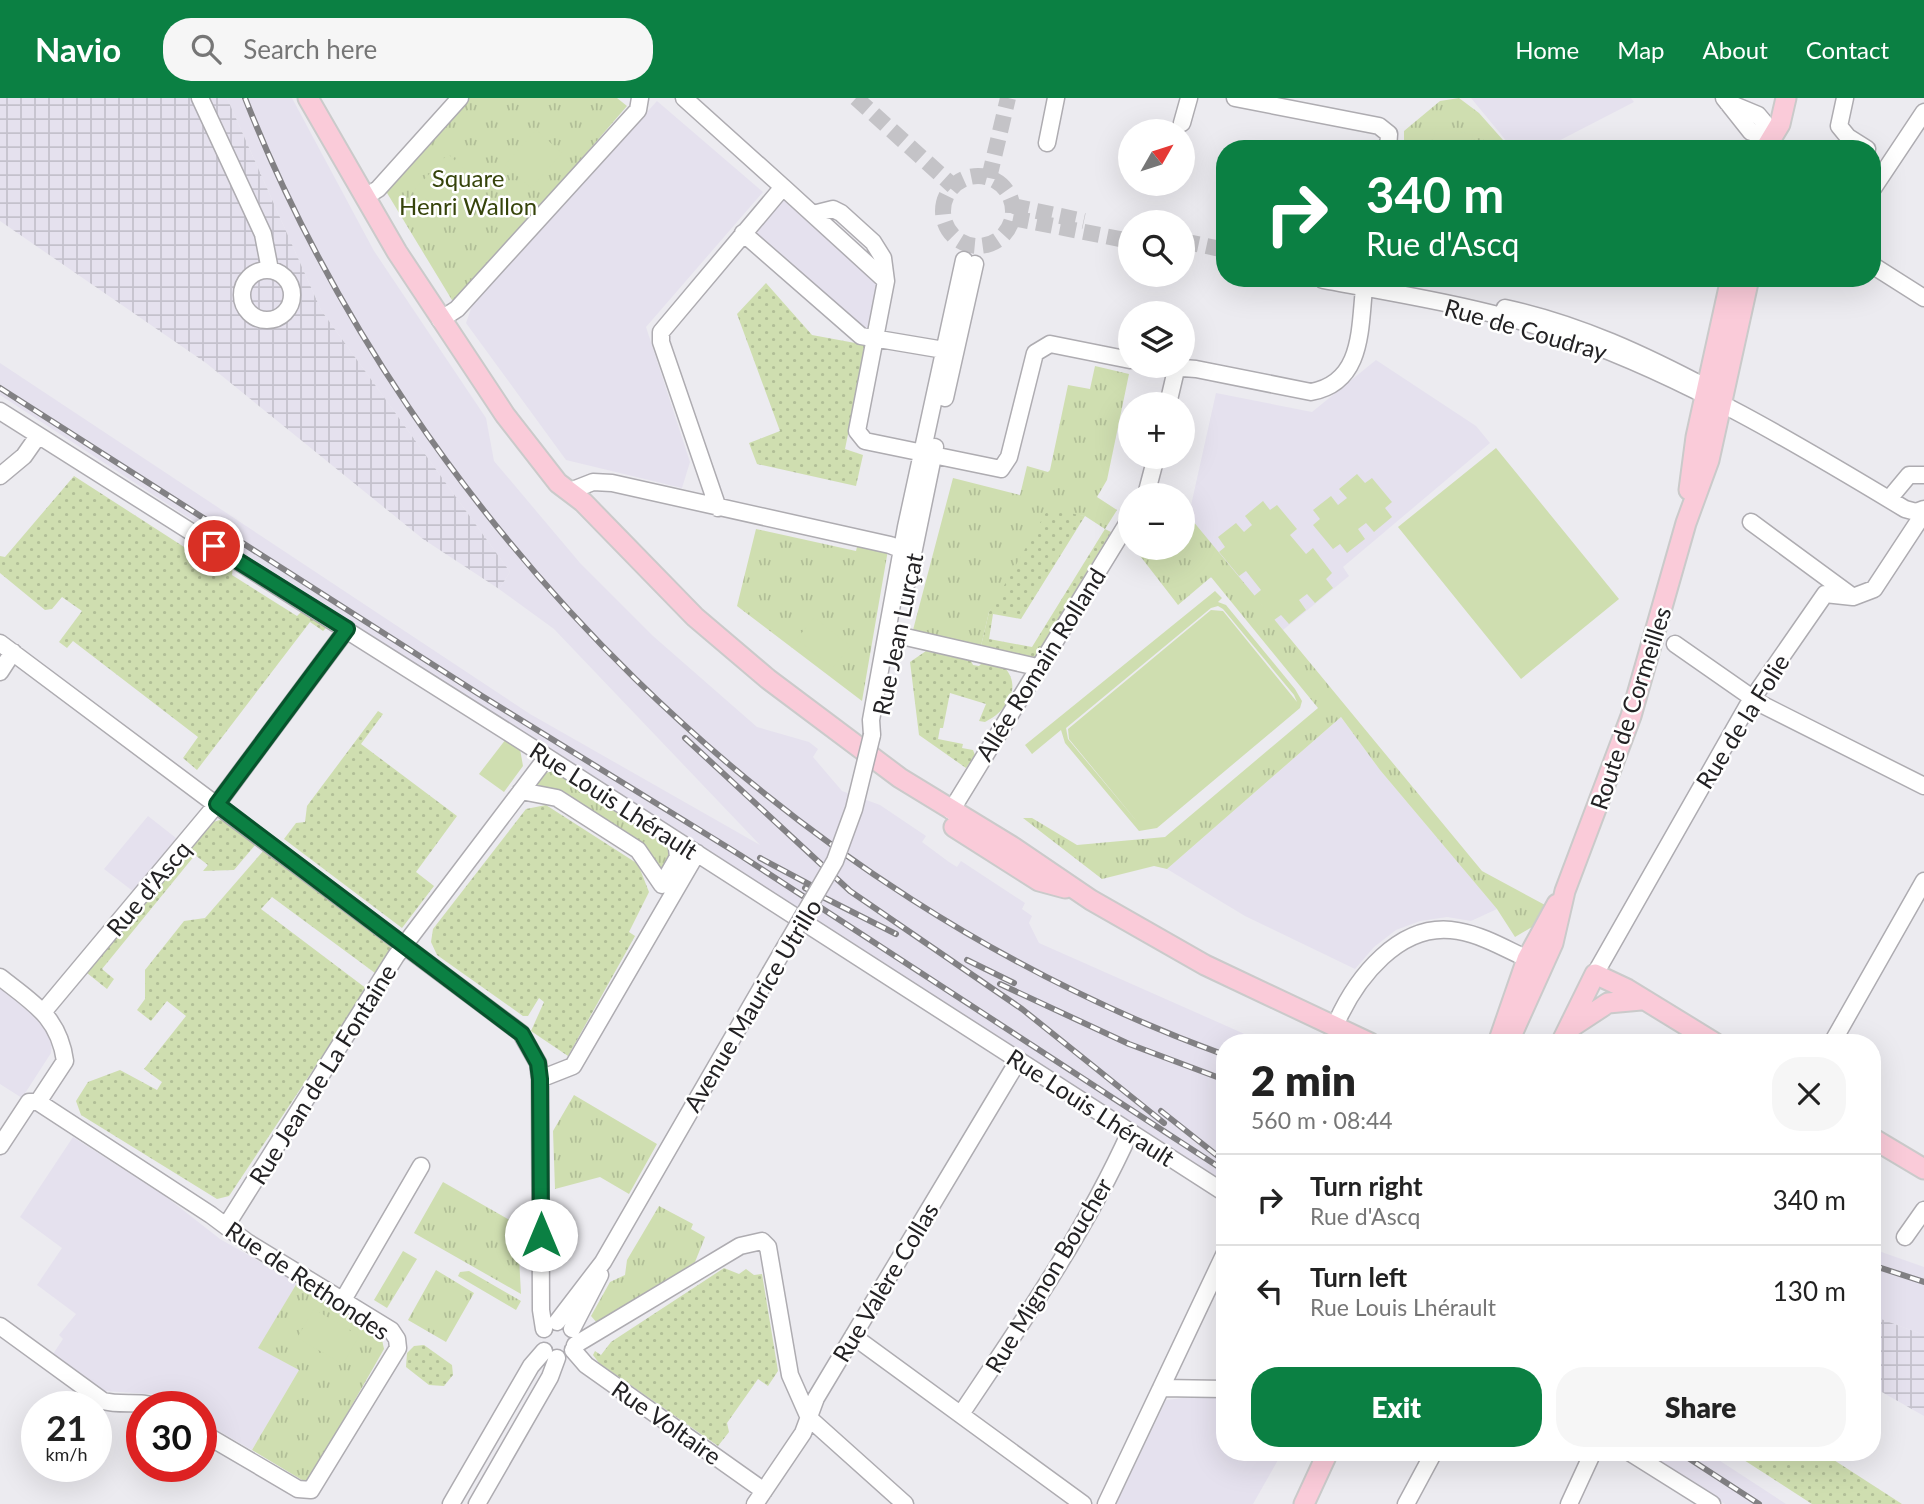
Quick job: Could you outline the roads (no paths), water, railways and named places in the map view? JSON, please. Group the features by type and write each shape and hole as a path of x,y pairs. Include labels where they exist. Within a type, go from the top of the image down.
{"main road":[{"path":"309,98 440,320 505,415 558,483 570,491 695,617 846,738 951,811 1013,847 1080,892 1205,965 1350,1034"},
{"path":"1771,140 1771,120 1776,98"},
{"path":"1773,140 1786,98"},
{"name":"Route de Cormeilles","path":"1503,1034 1535,962 1553,943 1565,891 1631,716 1686,523 1709,460 1714,396 1713,353 1729,287"},
{"name":"Route de Cormeilles","path":"1714,396 1746,287"},
{"path":"846,738 888,783 943,820 1040,881 1080,892"},
{"name":"Route de Cormeilles","path":"1511,1034 1535,962"},
{"path":"1566,1034 1573,1014 1595,974 1627,989 1700,1034"},
{"path":"1568,1034 1608,1003 1641,1000"},
{"path":"1881,1144 1924,1170"},
{"path":"1304,1504 1324,1461"}],"street":[{"path":"200,98 263,234 270,270"},
{"path":"365,197 378,189 460,98"},
{"path":"440,320 457,309 629,120 638,110 640,98"},
{"path":"684,98 886,281 857,431 865,441 1001,469 1009,457 1035,353 1050,344 1118,358"},
{"path":"1047,143 1056,98"},
{"path":"1183,119 1189,98"},
{"path":"1235,98 1379,126 1389,134 1389,140"},
{"path":"1844,98 1839,127 1853,140"},
{"path":"1725,100 1751,132 1764,140"},
{"path":"1881,175 1924,112"},
{"path":"1881,157 1889,162"},
{"path":"718,508 660,337 671,316 783,187"},
{"path":"743,233 861,336 944,350"},
{"name":"Rue Jean Lurçat","path":"873,735 872,720 969,262 944,350 928,455"},
{"path":"1881,271 1924,298"},
{"path":"1195,369 1311,392 1319,391 1338,379 1354,362 1364,308 1365,287"},
{"name":"Rue de Coudray","path":"1396,287 1531,313 1629,347 1889,499 1916,512 1924,511"},
{"name":"Rue Louis Lhérault","path":"0,411 347,629 676,840 690,853 1216,1187"},
{"path":"0,476 24,456 38,436"},
{"path":"1889,499 1909,475 1924,474"},
{"path":"570,491 593,482 612,483 909,553"},
{"name":"Rue de la Folie","path":"1595,974 1753,698 1825,594 1853,597 1874,589 1924,511"},
{"path":"1751,522 1853,597"},
{"name":"Allée Romain Rolland","path":"951,811 1118,538"},
{"name":"Rue Jean Lurçat","path":"873,735 880,722 909,553"},
{"name":"Rue d'Ascq","path":"44,1011 217,804 347,629"},
{"path":"897,635 1037,667"},
{"path":"1675,645 1753,698 1924,786"},
{"path":"0,672 7,648 522,1034 538,1063 540,1079 541,1310 564,1335"},
{"name":"Avenue Maurice Utrillo","path":"564,1335 603,1262 835,861 854,809 873,735"},
{"name":"Rue Jean de La Fontaine","path":"226,1226 404,946 547,757"},
{"path":"521,791 557,798 638,850 662,885 690,853"},
{"path":"540,1079 573,1066 690,853"},
{"path":"1837,1034 1924,881"},
{"path":"1335,1027 1356,990 1384,955 1417,934 1457,930 1535,962"},
{"path":"0,977 44,1011 62,1037 65,1061 38,1102 29,1102 0,1146"},
{"name":"Rue Valère Collas","path":"760,1497 803,1433 816,1398 1018,1061"},
{"name":"Rue de Rethondes","path":"38,1102 226,1226 391,1330 397,1339 398,1348 311,1490 298,1489 217,1441"},
{"name":"Rue Mignon Boucher","path":"961,1414 1029,1313 1078,1231 1130,1132"},
{"path":"343,1300 421,1166"},
{"path":"1905,1237 1924,1209"},
{"path":"477,1504 550,1377 551,1354 541,1341 564,1335 740,1246 758,1240 768,1247 790,1375 809,1418 905,1504"},
{"path":"1106,1504 1216,1272"},
{"path":"0,1326 103,1401 126,1404"},
{"path":"451,1504 531,1366 551,1354 564,1335"},
{"name":"Rue Voltaire","path":"564,1335 586,1365 760,1497"},
{"path":"853,1336 1083,1504"},
{"path":"1161,1388 1216,1389"},
{"path":"1406,1504 1429,1461"},
{"path":"1569,1504 1589,1461"},
{"path":"1643,1461 1712,1504"}],"tunnel":[{"path":"856,98 953,186"},
{"path":"989,178 1008,98"},
{"path":"978,176 997,182 1007,192 1013,211 1007,230 997,240 978,246 959,240 949,230 943,211 949,192 959,182 978,176"},
{"path":"1013,206 1084,221"},
{"path":"1013,218 1118,239"},
{"path":"1195,244 1216,248"}],"railway":[{"path":"245,98 318,256 409,407 515,549 635,679 768,796 912,899 1065,986 1216,1051"},
{"path":"0,388 482,696 740,855 1216,1165"},
{"path":"685,738 850,891 1022,1009 1164,1123"},
{"path":"760,858 818,889"},
{"path":"805,888 896,934"},
{"path":"967,960 1014,983"},
{"path":"1000,984 1129,1044 1216,1077"},
{"path":"1161,1111 1216,1155"},
{"path":"1881,1268 1924,1282"},
{"path":"1693,1461 1759,1504"}],"park label":[{"name":"Square Henri Wallon","path":"468,191"}]}
